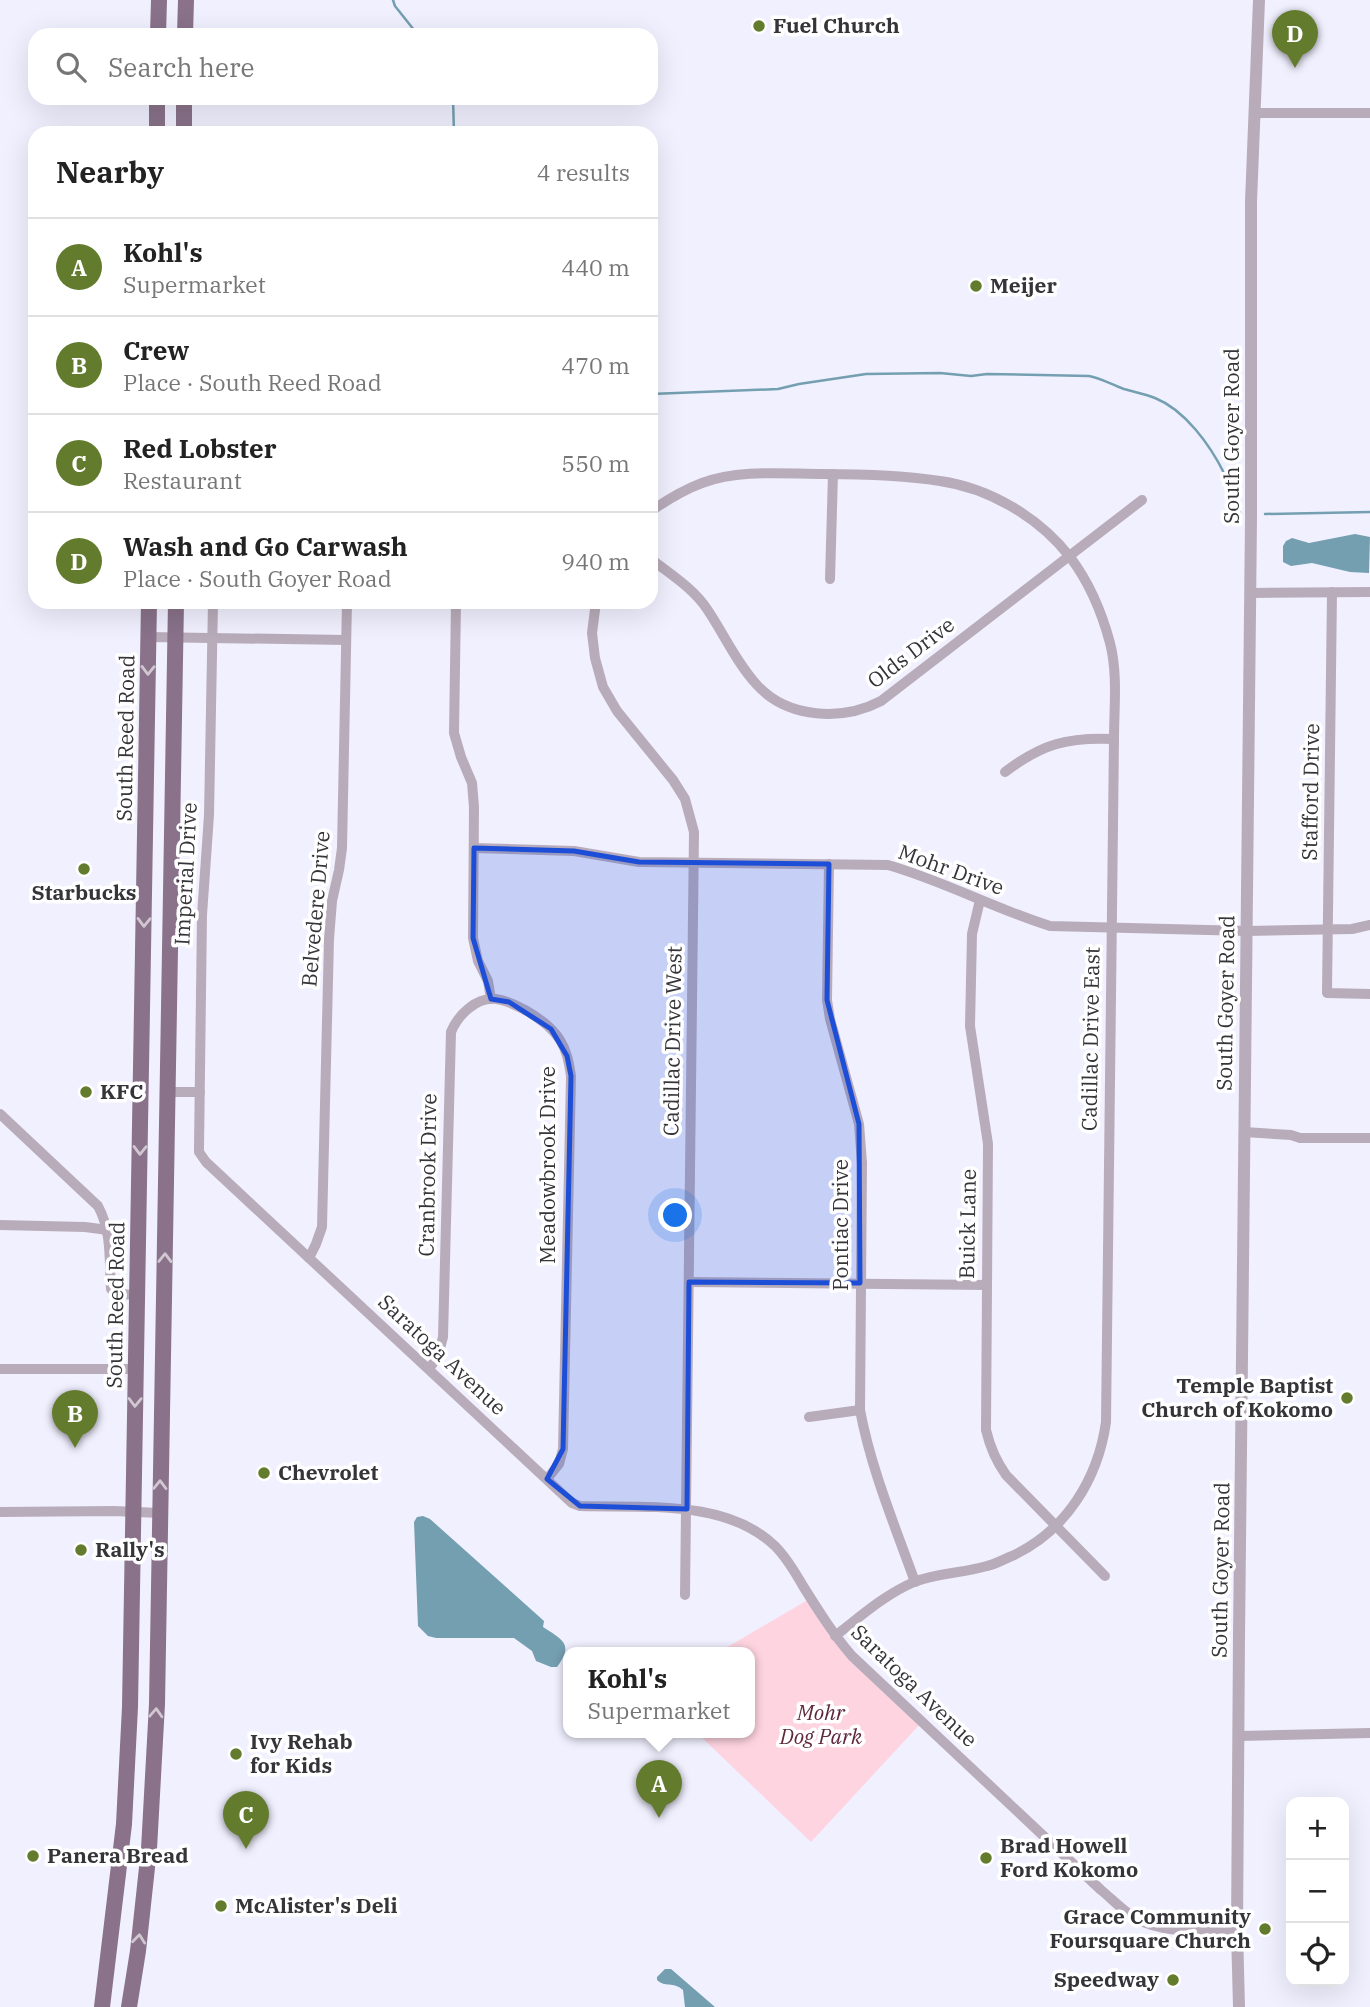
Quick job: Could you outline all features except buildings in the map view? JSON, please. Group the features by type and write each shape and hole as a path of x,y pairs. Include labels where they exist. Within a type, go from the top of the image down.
{"main road":[{"path":"158,28 159,0"},
{"path":"185,28 186,0"},
{"path":"157,105 157,126"},
{"path":"184,105 184,126"},
{"name":"South Reed Road","path":"102,2007 124,1824 130,1707 149,609"},
{"path":"129,2007 149,1849 157,1704 176,609"}],"street":[{"name":"South Goyer Road","path":"1238,2007 1251,202 1259,0"},
{"path":"1255,113 1370,113"},
{"path":"658,507 676,495 717,479 748,474 833,474 830,579"},
{"name":"Cadillac Drive East","path":"833,474 942,481 978,490 1012,507 1042,529 1069,556 1081,573 1098,608 1110,645 1114,676 1104,1438 1095,1468 1079,1498 1048,1534 1021,1552 990,1566 915,1582 881,1600 835,1636"},
{"name":"Olds Drive","path":"658,565 696,595 707,608 758,687 778,701 803,711 839,714 867,709 881,701 1142,500"},
{"name":"Stafford Drive","path":"1332,592 1327,993 1370,994"},
{"path":"1250,593 1370,592"},
{"name":"Imperial Drive","path":"199,1148 202,915 209,815 213,609"},
{"name":"Belvedere Drive","path":"309,1258 322,1227 329,939 332,901 340,870 344,801 346,609"},
{"path":"456,609 454,733 472,783 473,938 478,961 488,981 491,999"},
{"name":"Cadillac Drive West","path":"595,609 592,633 603,687 617,711 673,780 685,799 694,832 685,1595"},
{"path":"149,638 345,640"},
{"path":"1005,772 1026,756 1051,744 1078,739 1114,739"},
{"name":"Mohr Drive","path":"474,848 574,851 639,862 888,865 915,873 1020,917 1050,926 1247,931 1352,929 1370,925"},
{"name":"Pontiac Drive","path":"829,864 827,1000 859,1125 862,1163 860,1410 864,1435 915,1582"},
{"name":"Buick Lane","path":"981,900 972,934 970,1026 988,1144 985,1430 989,1444 1006,1475 1105,1576"},
{"name":"Cranbrook Drive","path":"429,1369 438,1356 443,1337 451,1032 464,1011 483,1000 491,999"},
{"name":"Meadowbrook Drive","path":"491,999 509,1002 539,1018 551,1029 567,1056 571,1076 563,1449 559,1464 547,1479"},
{"path":"167,1092 200,1092"},
{"path":"0,1114 98,1206 108,1230 111,1289 120,1294 137,1295"},
{"path":"1244,1132 1300,1138 1370,1138"},
{"name":"Saratoga Avenue","path":"199,1148 206,1162 572,1503 580,1506 687,1510 712,1513 739,1521 775,1546 792,1567 835,1636 852,1656 1101,1890 1134,1917 1154,1927 1237,1931"},
{"path":"0,1225 108,1230"},
{"path":"689,1282 986,1285"},
{"path":"0,1369 136,1369"},
{"path":"809,1416 860,1410"},
{"path":"0,1512 160,1513"},
{"path":"1239,1736 1370,1733"}],"highlighted area":[{"path":"474,848 574,851 639,862 829,864 827,1000 859,1124 860,1283 689,1282 687,1509 580,1506 547,1479 563,1449 571,1076 567,1056 551,1029 509,1002 491,999 473,938"}],"green space":[{"name":"Mohr Dog Park","path":"811,1598 835,1636 922,1722 811,1842 702,1738 755,1738 755,1647 728,1647"}],"water":[{"path":"1355,534 1370,537 1369,573 1350,572 1312,563 1291,566 1283,562 1283,546 1292,538 1309,543"},
{"path":"417,1517 430,1519 544,1621 543,1627 561,1639 565,1647 557,1667 536,1661 532,1651 514,1638 436,1638 428,1636 418,1626 414,1522"},
{"path":"665,1969 671,1969 715,2007 685,2007 683,1990 657,1980"}],"waterway":[{"path":"393,0 412,28"},
{"path":"453,105 454,126"},
{"path":"658,394 778,389 866,374 1089,376 1155,398 1186,420 1204,440 1218,462 1240,513"},
{"path":"1265,514 1370,512"}],"place":[{"name":"Fuel Church","path":"759,26"},
{"name":"Wash and Go Carwash","path":"1295,68"},
{"name":"Meijer","path":"976,286"},
{"name":"Starbucks","path":"84,869"},
{"name":"KFC","path":"86,1092"},
{"name":"Temple Baptist Church of Kokomo","path":"1347,1398"},
{"name":"Crew","path":"75,1448"},
{"name":"Chevrolet","path":"264,1473"},
{"name":"Rally's","path":"81,1550"},
{"name":"Ivy Rehab for Kids","path":"236,1754"},
{"name":"Kohl's","path":"659,1818"},
{"name":"Red Lobster","path":"246,1849"},
{"name":"Panera Bread","path":"33,1856"},
{"name":"Brad Howell Ford Kokomo","path":"986,1858"},
{"name":"McAlister's Deli","path":"221,1906"},
{"name":"Grace Community Foursquare Church","path":"1265,1929"},
{"name":"Speedway","path":"1173,1980"}]}
